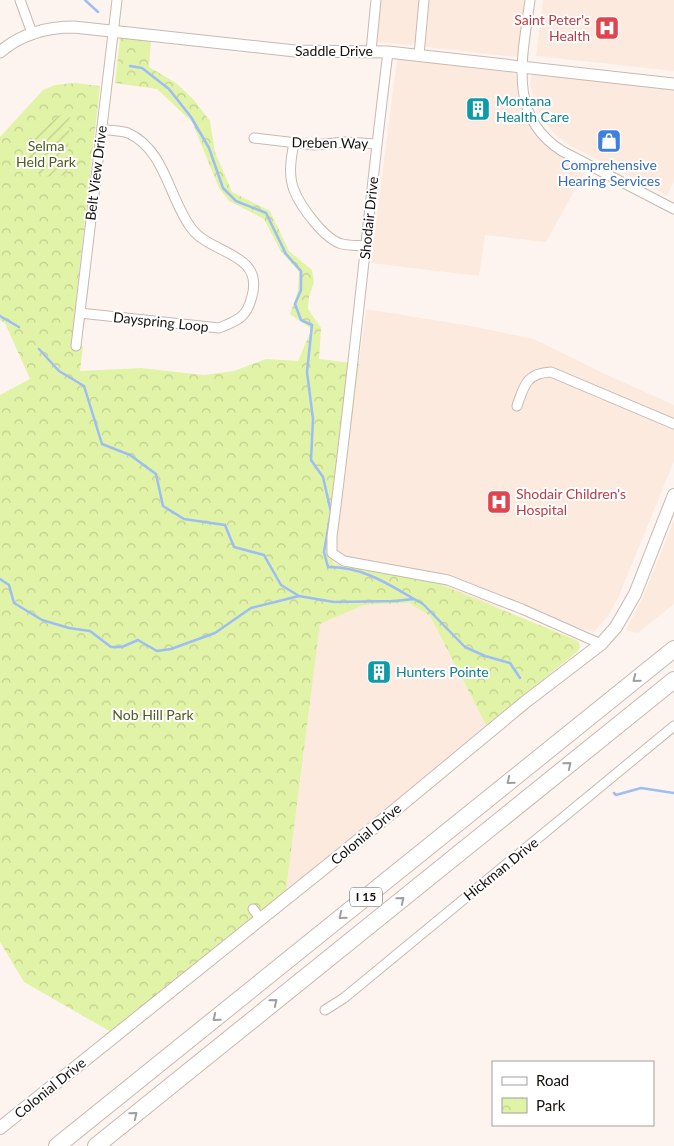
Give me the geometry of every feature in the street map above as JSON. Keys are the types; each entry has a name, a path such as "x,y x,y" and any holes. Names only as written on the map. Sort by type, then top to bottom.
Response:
{"highway":[{"name":"I 15","path":"57,1146 674,649"},
{"name":"I 15","path":"96,1146 674,680"}],"main road":[{"name":"Colonial Drive","path":"0,1128 257,914 366,834 524,702 601,644 616,627 635,594 674,495"}],"street":[{"path":"20,0 32,33"},
{"name":"Belt View Drive","path":"76,346 117,0"},
{"path":"371,50 374,0"},
{"path":"419,55 424,0"},
{"path":"530,0 522,66 522,90 527,108 538,132 562,151 674,209"},
{"name":"Saddle Drive","path":"0,52 11,42 32,33 59,27 295,51 371,50 674,84"},
{"name":"Shodair Drive","path":"388,52 352,384 332,537 332,554 344,561 448,580 522,609 601,644"},
{"name":"Dayspring Loop","path":"80,312 219,328 239,320 249,309 255,286 251,272 234,254 213,246 196,235 183,218 159,163 147,146 128,133 102,130"},
{"name":"Dreben Way","path":"254,138 314,146 345,142 377,144"},
{"path":"294,143 290,165 294,189 310,217 328,236 341,244 366,246"},
{"path":"517,406 524,386 531,377 542,372 551,372 674,424"},
{"name":"Hickman Drive","path":"325,1010 352,992 674,726"}],"shaded area":[{"path":"381,0 420,0 415,42 411,45 376,42"},
{"path":"429,0 524,0 519,55 515,57 426,47 424,40"},
{"name":"Saint Peter's Health","path":"543,0 674,0 674,71 536,56"},
{"path":"397,59 516,73 518,96 537,136 564,158 586,170 546,242 485,235 479,276 371,263"},
{"path":"533,73 674,90 674,181 667,195 567,144 553,132 540,114 534,99 530,85"},
{"name":"Shodair Children's Hospital","path":"366,309 471,326 534,339 674,405 674,461 619,596 608,616 594,632 333,564"},
{"path":"674,520 674,604 638,633 626,630 643,597"},
{"path":"409,603 430,616 486,725 286,891 320,624 364,605"}],"green space":[{"name":"Nob Hill Park","path":"120,38 151,41 149,67 176,83 194,100 210,121 215,152 232,192 270,211 289,251 312,270 314,282 309,297 308,309 321,328 319,359 359,364 333,564 430,580 576,640 579,642 580,648 486,725 430,616 409,603 364,605 320,624 286,891 111,1032 24,982 0,942 0,395 30,379 5,323 0,320 0,137 43,90 55,85 75,83 100,86 71,345 83,346 80,371 141,368 204,375 234,371 266,359 298,361 310,333 310,328 290,314 298,291 299,272 280,250 264,219 229,201 219,188 192,122 157,89 115,83"},
{"name":"Selma Held Park","path":"67,111 70,113 67,175 43,176 23,162 35,131"}],"waterway":[{"path":"85,0 98,12"},
{"path":"130,66 142,68 169,89 191,117 209,148 223,188 236,201 266,213 286,254 301,271 301,290 295,304 301,320 312,325 307,372 313,419 311,460 323,477 331,512 324,552 328,567 363,573 383,581 414,599"},
{"path":"0,316 19,327"},
{"path":"39,349 59,371 84,386 102,444 130,455 156,474 163,506 184,519 225,525 234,547 264,555 281,585 299,596"},
{"path":"0,579 9,585 14,603 42,620 69,628 90,631 111,647 122,647 138,640 157,651 171,649 215,633 251,608 299,596 334,602 414,599 423,604 465,647 485,656 510,663 520,678"},
{"path":"614,793 616,795 641,788 674,793"}],"place":[{"name":"Saint Peter's Health","path":"607,28"},
{"name":"Montana Health Care","path":"478,109"},
{"name":"Comprehensive Hearing Services","path":"609,141"},
{"name":"Shodair Children's Hospital","path":"499,502"},
{"name":"Hunters Pointe","path":"379,672"}]}
